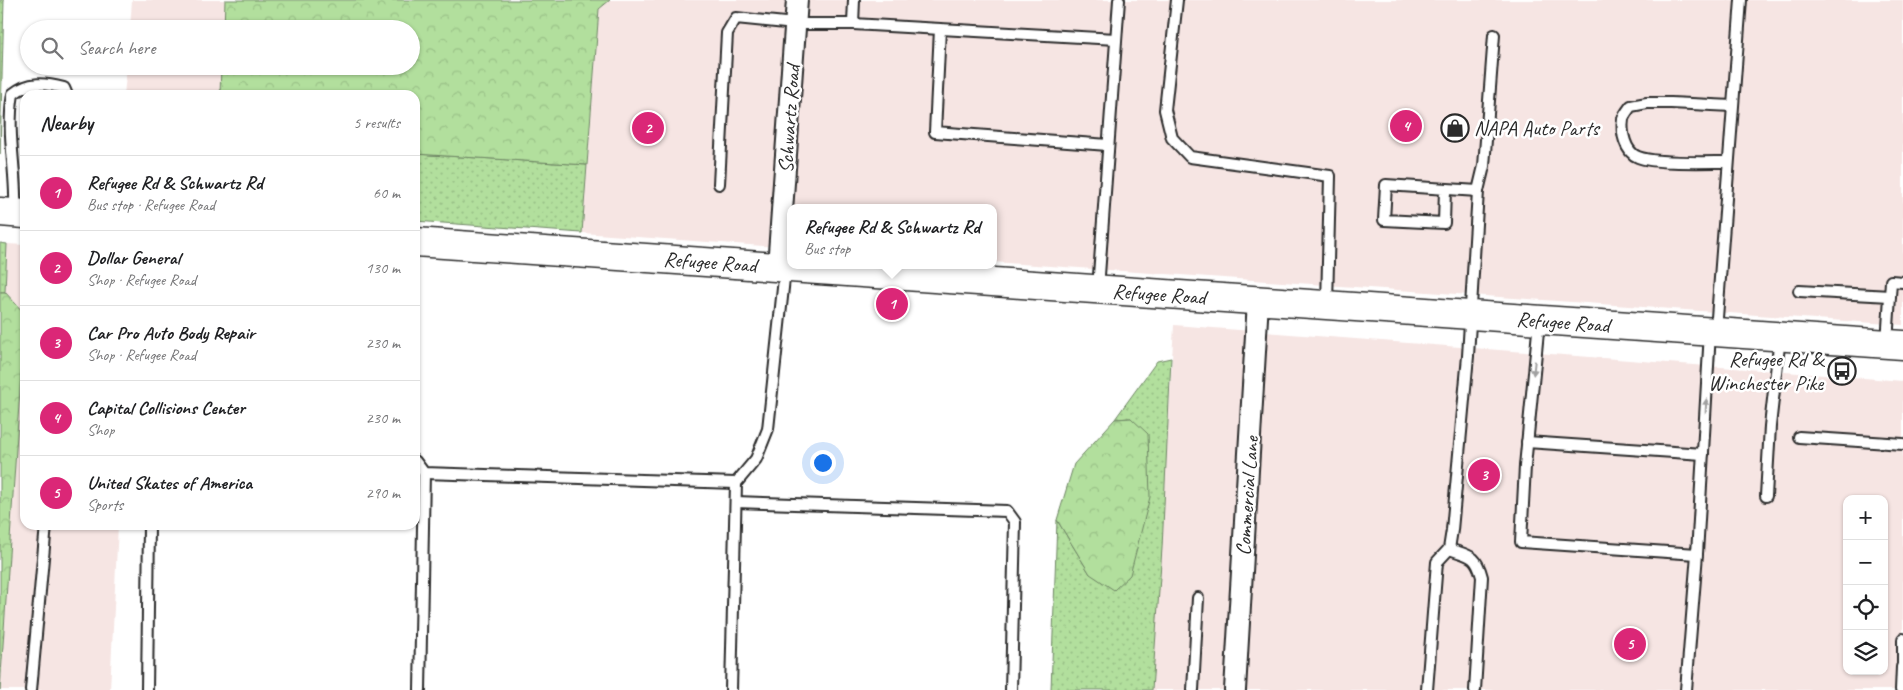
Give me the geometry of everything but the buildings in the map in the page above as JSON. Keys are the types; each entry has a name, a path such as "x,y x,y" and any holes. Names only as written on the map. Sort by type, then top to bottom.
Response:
{"main road":[{"name":"Refugee Road","path":"420,243 787,267"},
{"name":"Refugee Road","path":"809,269 1895,344"}],"street":[{"name":"Schwartz Road","path":"781,267 797,0"},
{"name":"Commercial Lane","path":"1234,690 1258,301"}],"lane":[{"path":"853,24 854,0"},
{"path":"1098,290 1119,0"},
{"path":"1176,0 1165,110 1172,138 1190,157 1330,176 1327,306"},
{"path":"1686,690 1703,454 1741,0"},
{"path":"719,184 726,33 736,18 795,24 853,24 1116,39"},
{"path":"940,29 935,132 1108,145"},
{"path":"1427,690 1437,562 1448,549 1462,414 1478,191 1484,166 1494,35"},
{"path":"13,213 16,188 10,113 13,94 22,86 47,84 64,88 65,90"},
{"path":"1728,162 1651,160 1636,157 1628,149 1625,142 1623,118 1631,106 1647,103 1732,106"},
{"path":"1445,189 1444,223 1384,220 1386,185 1478,191"},
{"path":"730,690 736,483 756,459 768,429 781,267"},
{"path":"1895,344 1890,296 1891,281 1903,282"},
{"path":"1799,291 1890,296"},
{"path":"1539,320 1527,442 1521,542 1697,554"},
{"path":"1766,496 1770,426 1780,336"},
{"path":"1799,437 1903,444"},
{"path":"1527,442 1703,454"},
{"path":"420,468 424,473"},
{"path":"424,473 736,483"},
{"path":"420,486 424,473"},
{"path":"736,502 1007,512 1015,522 1011,690"},
{"path":"31,690 46,530"},
{"path":"147,690 149,530"},
{"path":"419,530 420,690"},
{"path":"1448,549 1470,556 1478,564 1482,577 1475,690"},
{"path":"1193,690 1198,598"},
{"path":"1901,690 1903,640"}],"shaded area":[{"path":"132,0 225,0 224,20 131,20"},
{"path":"610,0 1903,0 1903,325 997,262 997,204 787,204 787,248 582,233 599,9"},
{"path":"126,75 221,75 220,90 125,90"},
{"path":"7,244 20,245 20,309 5,292"},
{"path":"1174,325 1903,381 1903,690 1152,690"},
{"path":"20,390 20,530 118,530 110,690 0,690"}],"green space":[{"path":"0,0 4,0 0,154"},
{"path":"225,0 610,0 599,9 587,165 420,154 420,90 220,90 221,75 420,75 420,20 224,20"},
{"path":"420,154 587,165 582,233 420,221"},
{"path":"0,243 7,244 5,292 0,292"},
{"path":"0,292 5,292 20,308 20,389 0,690"},
{"path":"1171,358 1162,548 1152,690 1051,690 1057,520 1090,574 1131,418 1115,419 1157,361"},
{"path":"1131,418 1148,434 1150,497 1130,575 1114,590 1090,574 1057,520 1074,464 1115,419"}],"place":[{"name":"Capital Collisions Center","path":"1406,126"},
{"name":"Dollar General","path":"648,128"},
{"name":"NAPA Auto Parts","path":"1455,128"},
{"name":"Refugee Rd & Schwartz Rd","path":"892,304"},
{"name":"Refugee Rd & Winchester Pike","path":"1842,371"},
{"name":"Car Pro Auto Body Repair","path":"1484,475"},
{"name":"United Skates of America","path":"1630,644"}]}
